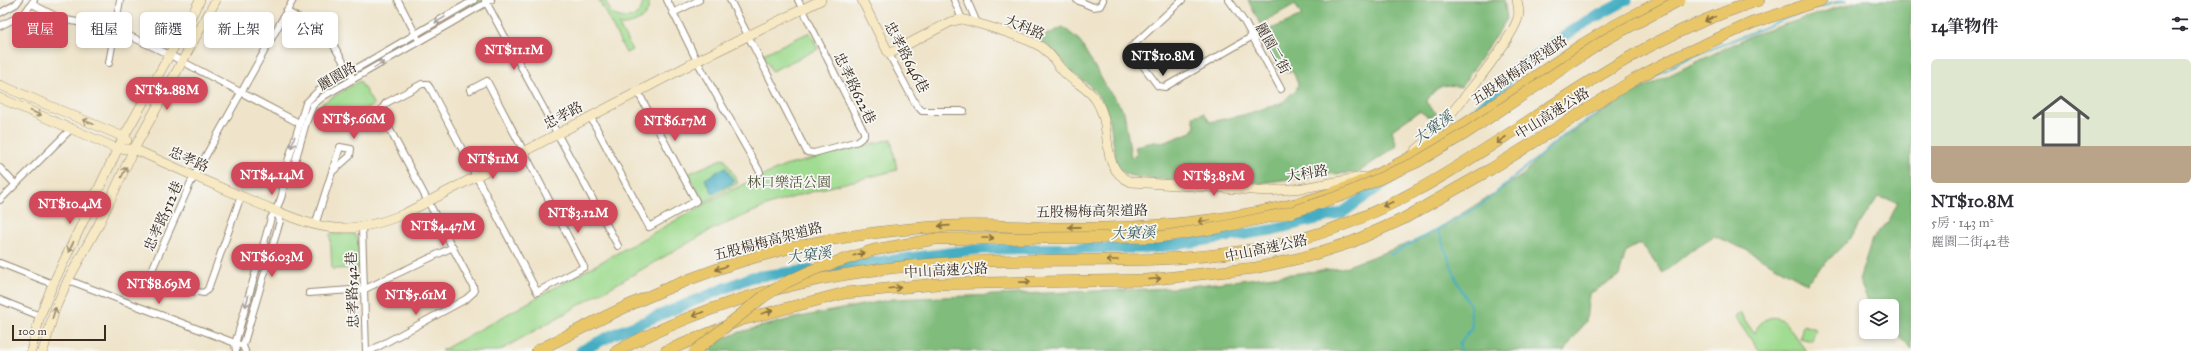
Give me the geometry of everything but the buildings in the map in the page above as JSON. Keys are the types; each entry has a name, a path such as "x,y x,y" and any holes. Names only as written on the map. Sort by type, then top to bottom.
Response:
{"highway":[{"name":"五股楊梅高架道路","path":"537,351 591,323 693,278 740,261 832,240 869,233 991,224 1054,228 1177,224 1219,219 1307,200 1374,176 1414,155 1468,123 1585,43 1663,0"},
{"name":"五股楊梅高架道路","path":"695,351 763,297 787,282 815,269 874,250 935,239 1158,237 1217,228 1292,212 1343,195 1417,162 1466,133 1608,38 1680,0"},
{"name":"中山高速公路","path":"617,351 674,324 740,298 811,279 865,271 966,262 1150,260 1187,257 1293,242 1342,225 1445,176 1621,62 1672,36 1736,8 1759,0"},
{"name":"中山高速公路","path":"666,351 741,320 845,293 937,284 1147,280 1255,268 1304,257 1352,242 1403,219 1491,169 1636,78 1677,57 1752,23 1821,0"}],"street":[{"path":"0,14 16,4 19,0"},
{"path":"118,12 120,0"},
{"path":"26,351 53,284 118,149 200,0"},
{"path":"44,351 55,309 68,280 99,224 134,149 216,0"},
{"path":"195,176 292,0"},
{"path":"398,0 419,42"},
{"name":"麗園路","path":"236,351 235,344 271,218 276,211 284,186 282,181 306,103 312,96 349,73 474,0"},
{"path":"666,0 697,61 760,172"},
{"path":"673,13 699,0"},
{"path":"730,0 749,36"},
{"name":"忠孝路","path":"0,98 118,149 134,149 276,211 315,225 335,228 362,227 389,220 429,201 590,116 749,36 800,4 821,0"},
{"name":"忠孝路646巷","path":"862,0 889,54 922,111 964,111"},
{"path":"889,54 950,22 962,18 954,0"},
{"path":"967,0 977,23"},
{"path":"1077,0 1093,8 1100,6 1103,0"},
{"path":"1182,0 1130,48 1158,86 1165,87 1253,36"},
{"name":"麗園二街","path":"1229,0 1253,36 1281,89"},
{"name":"大科路","path":"962,18 1038,45 1049,54 1067,75 1089,92 1105,120 1112,165 1122,178 1142,184 1284,191 1366,176 1401,159 1420,147 1469,91 1502,46 1518,17 1517,0"},
{"path":"488,1 618,246"},
{"name":"麗園路","path":"284,186 289,183 306,123 313,105 324,96 488,1"},
{"path":"0,26 24,14 33,2 61,19 76,22"},
{"name":"忠孝路622巷","path":"749,36 807,152 814,154 858,141 864,136 864,132 800,4"},
{"path":"286,11 327,34 353,80"},
{"path":"132,36 299,123"},
{"path":"109,63 112,48"},
{"path":"370,351 466,298 474,292 473,286 453,247 382,115 382,107 386,103 422,84 427,84 430,88 537,292 584,267 525,150 487,81 470,90"},
{"name":"忠孝路","path":"0,85 124,137 134,149"},
{"path":"590,116 649,227 696,202 638,92"},
{"path":"0,200 72,128"},
{"path":"0,168 16,184"},
{"path":"315,225 332,172"},
{"name":"忠孝路512巷","path":"195,176 152,270 157,277 199,293 204,293 208,289 241,196"},
{"name":"麗園路","path":"244,349 280,221 276,211"},
{"name":"忠孝路542巷","path":"362,227 366,351"},
{"path":"309,293 364,289 453,247"},
{"path":"0,263 53,284"},
{"path":"68,280 235,344 244,349"},
{"path":"0,300 38,320"},
{"path":"31,351 38,320"}],"green space":[{"path":"479,0 482,0 482,2 421,36"},
{"path":"599,0 605,0 612,14 628,18 636,15 640,11 643,0 649,0 647,12 640,20 630,24 619,25 632,50 626,53"},
{"path":"1248,0 1504,0 1507,19 1461,87 1449,85 1440,87 1433,92 1426,102 1437,114 1429,117 1419,111 1392,130 1397,146 1357,173 1326,174 1261,183 1150,179 1128,175 1120,170 1116,161 1110,121 1102,100 1088,84 1071,72 1054,51 1038,39 1063,27 1079,40 1107,88 1124,111 1131,157 1137,155 1135,146 1159,141 1162,143 1192,132 1195,126 1193,116 1204,113 1210,122 1243,115 1282,103 1297,88 1298,83 1293,72 1279,70 1267,45 1269,42 1266,31 1302,16 1295,4 1260,24"},
{"path":"1861,0 1911,0 1911,349 1899,336 1899,299 1867,299 1859,280 1872,239 1889,221 1898,202 1878,197 1851,237 1806,283 1744,249 1714,236 1693,249 1663,273 1641,243 1626,251 1619,276 1589,294 1586,321 1564,351 690,351 740,332 795,318 893,299 1173,288 1342,268 1423,238 1523,175 1549,146 1637,91 1752,35"},
{"path":"810,32 818,49 772,71 763,54"},
{"path":"360,81 374,105 327,129 314,115 316,107"},
{"name":"林口樂活公園","path":"891,139 897,170 821,189 771,204 711,230 499,351 441,351 727,192 785,166"},
{"path":"724,158 738,183 704,203 688,174"},
{"path":"330,234 354,234 358,239 360,268 332,269"},
{"path":"269,241 270,243 240,339 267,242"},
{"path":"1740,313 1754,333 1759,325 1766,319 1775,317 1779,318 1784,321 1806,351 1759,351 1735,317"},
{"path":"1803,325 1816,329 1812,341 1800,338"}],"water":[{"path":"725,167 734,182 713,194 705,179"}],"waterway":[{"name":"大窠溪","path":"1473,116 1522,65 1584,23 1627,0"},
{"path":"1390,255 1480,206 1567,133 1679,62 1807,10 1846,0"},
{"name":"大窠溪","path":"828,268 981,249 1153,248 1272,230 1342,213 1395,175"},
{"path":"1438,230 1459,286 1470,305 1472,328 1459,344 1462,351"},
{"name":"大窠溪","path":"581,351 612,335 752,277 811,270"}]}
